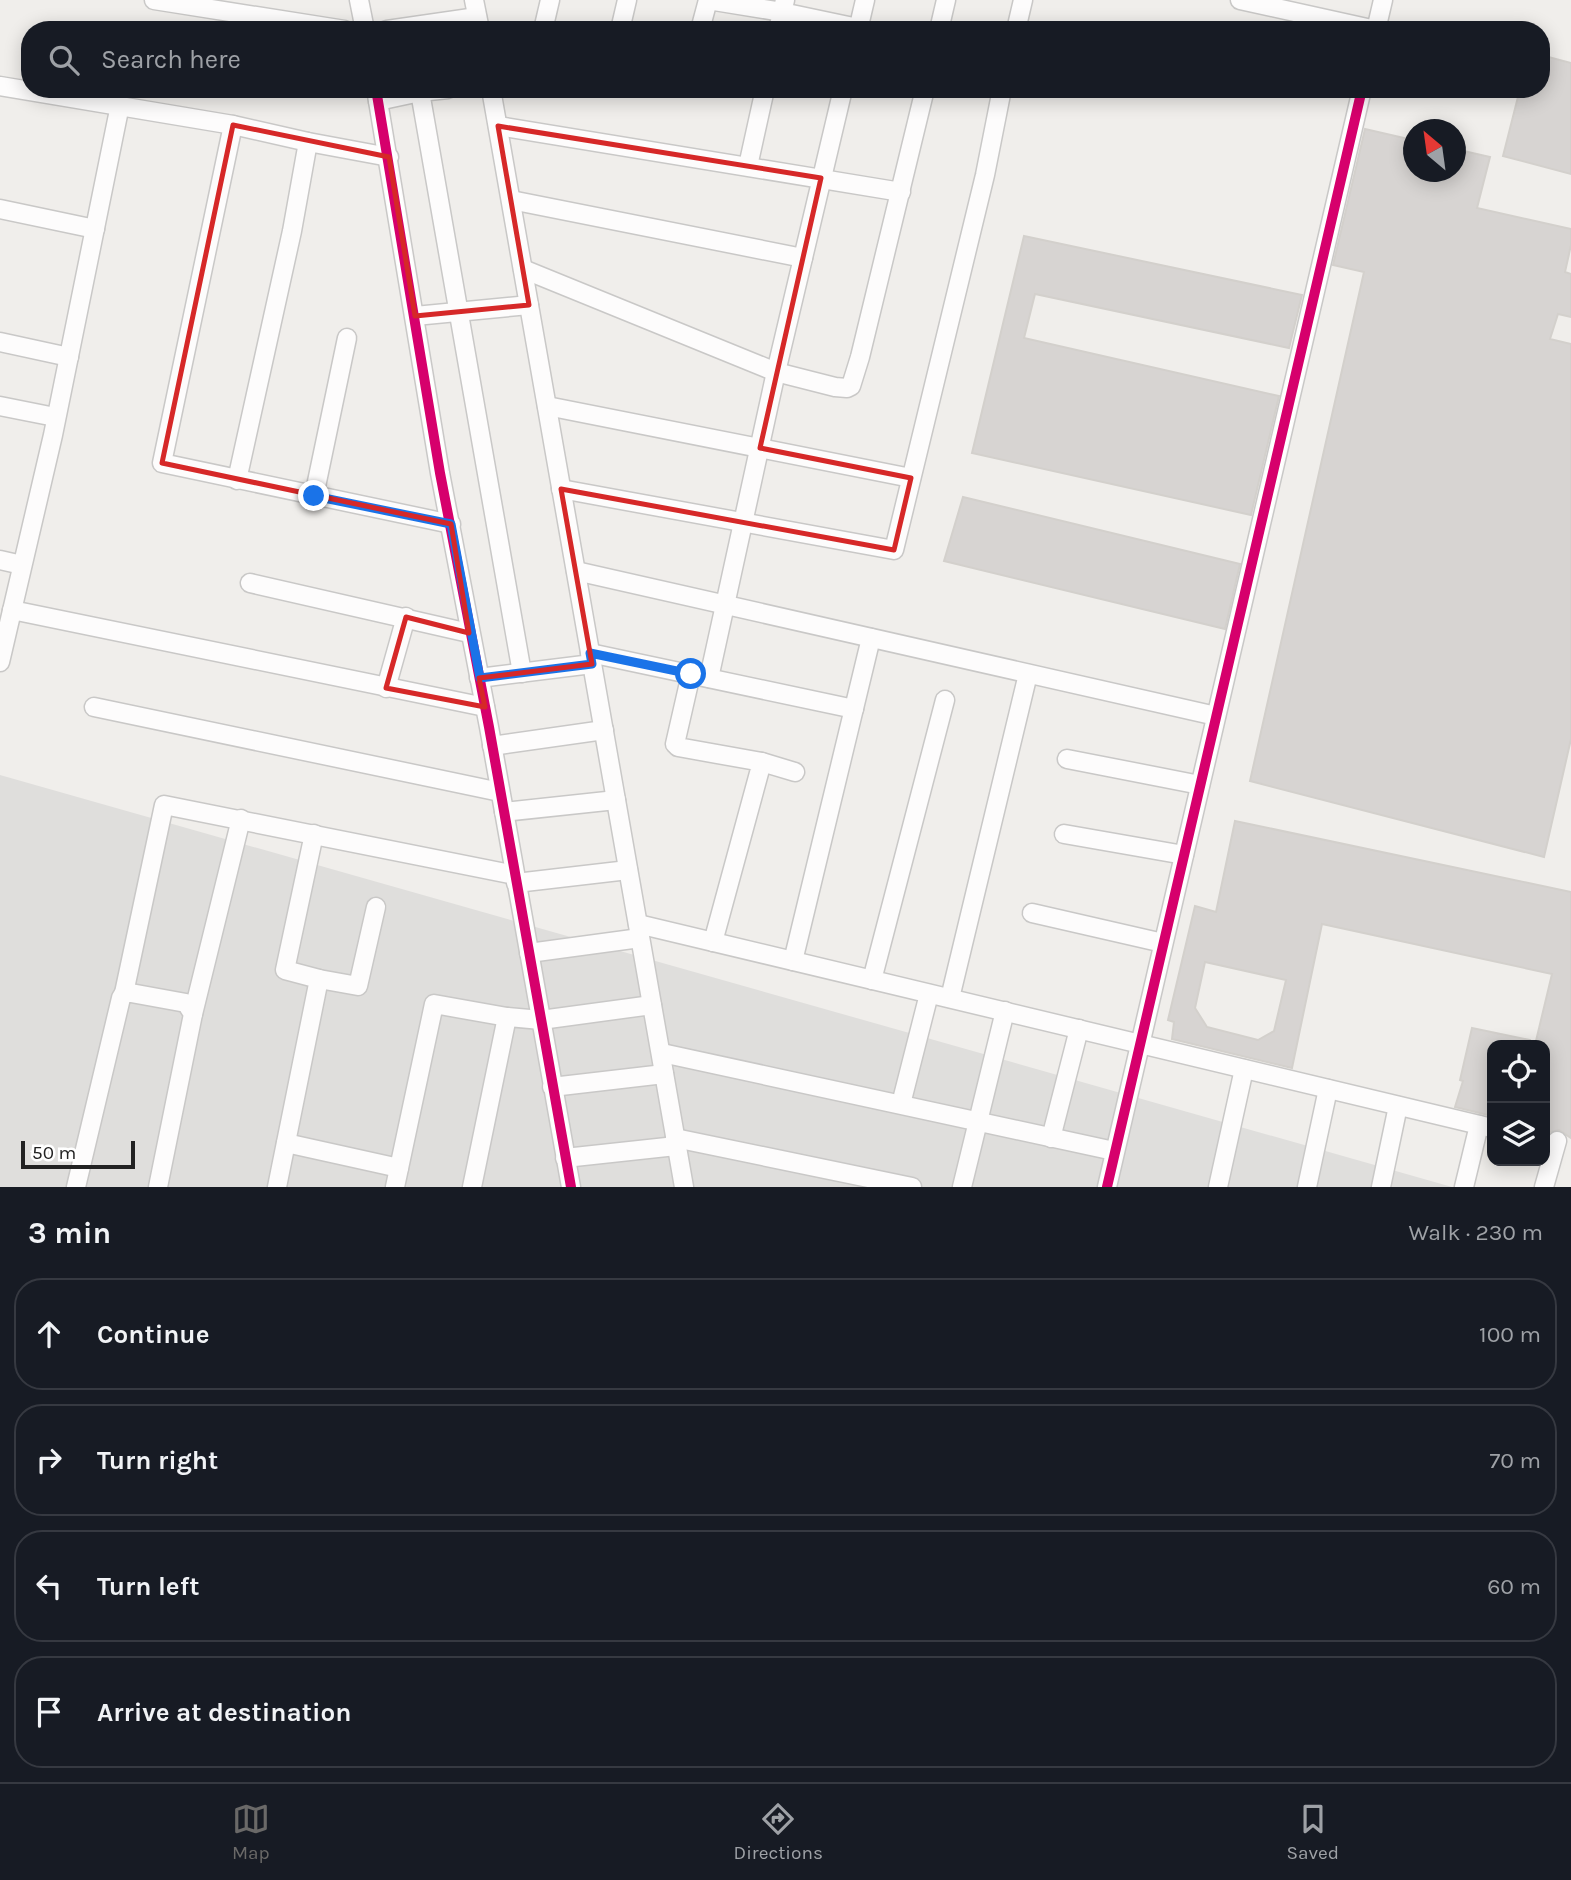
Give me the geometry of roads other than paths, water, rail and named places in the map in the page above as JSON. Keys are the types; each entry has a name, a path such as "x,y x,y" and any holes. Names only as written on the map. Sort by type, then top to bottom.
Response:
{"street":[{"path":"154,0 292,21"},
{"path":"359,0 363,21"},
{"path":"545,21 550,0"},
{"path":"622,21 627,0"},
{"path":"702,21 708,0 817,21"},
{"path":"860,21 865,0"},
{"path":"941,21 946,0"},
{"path":"1018,21 1023,0"},
{"path":"1240,0 1335,21"},
{"path":"1378,21 1383,0"},
{"path":"445,21 477,16"},
{"path":"0,86 21,89"},
{"path":"76,98 233,125 389,157"},
{"path":"378,98 470,634 571,1187"},
{"path":"421,98 522,673"},
{"path":"493,98 684,1187"},
{"path":"748,166 763,98"},
{"path":"709,678 776,372 841,98"},
{"path":"523,269 776,372 847,388 851,386 923,98"},
{"path":"561,489 894,551 985,175 1000,98"},
{"path":"1107,1187 1360,98"},
{"path":"0,662 69,357 120,105"},
{"path":"233,125 162,463 451,524"},
{"path":"498,126 901,192"},
{"path":"237,480 292,231 308,142"},
{"path":"511,200 803,258"},
{"path":"0,209 94,229"},
{"path":"415,316 529,305"},
{"path":"314,496 347,338"},
{"path":"0,342 69,357"},
{"path":"0,406 55,416"},
{"path":"547,406 911,478"},
{"path":"0,560 22,565"},
{"path":"576,571 1216,716"},
{"path":"250,583 406,617 470,634"},
{"path":"12,610 485,707"},
{"path":"386,688 406,617"},
{"path":"793,961 871,638"},
{"path":"480,678 522,673 591,658 691,674 854,709"},
{"path":"691,674 675,744 678,747 762,762 795,772"},
{"path":"950,998 1028,674"},
{"path":"872,980 945,700"},
{"path":"94,707 500,792"},
{"path":"492,746 604,730"},
{"path":"1068,760 1200,785"},
{"path":"713,942 762,762"},
{"path":"504,812 616,800"},
{"path":"76,1187 124,993 164,804 515,879 628,870"},
{"path":"158,1187 193,1014 241,820"},
{"path":"314,834 285,970 358,986 376,906"},
{"path":"1064,834 1184,855"},
{"path":"1032,913 1163,943"},
{"path":"529,953 639,931 713,942 1485,1127 1464,1187"},
{"path":"277,1187 319,979"},
{"path":"124,993 186,1003 193,1014"},
{"path":"901,1104 929,994"},
{"path":"396,1187 434,1004 541,1020 652,1005"},
{"path":"962,1187 1005,1011"},
{"path":"472,1187 507,1017"},
{"path":"1051,1138 1079,1029"},
{"path":"662,1053 1115,1152"},
{"path":"1218,1187 1244,1069"},
{"path":"552,1087 664,1074"},
{"path":"1307,1187 1328,1089"},
{"path":"1381,1187 1398,1106"},
{"path":"1544,1187 1558,1141"},
{"path":"565,1158 676,1142 912,1187"},
{"path":"286,1143 399,1168"}]}
